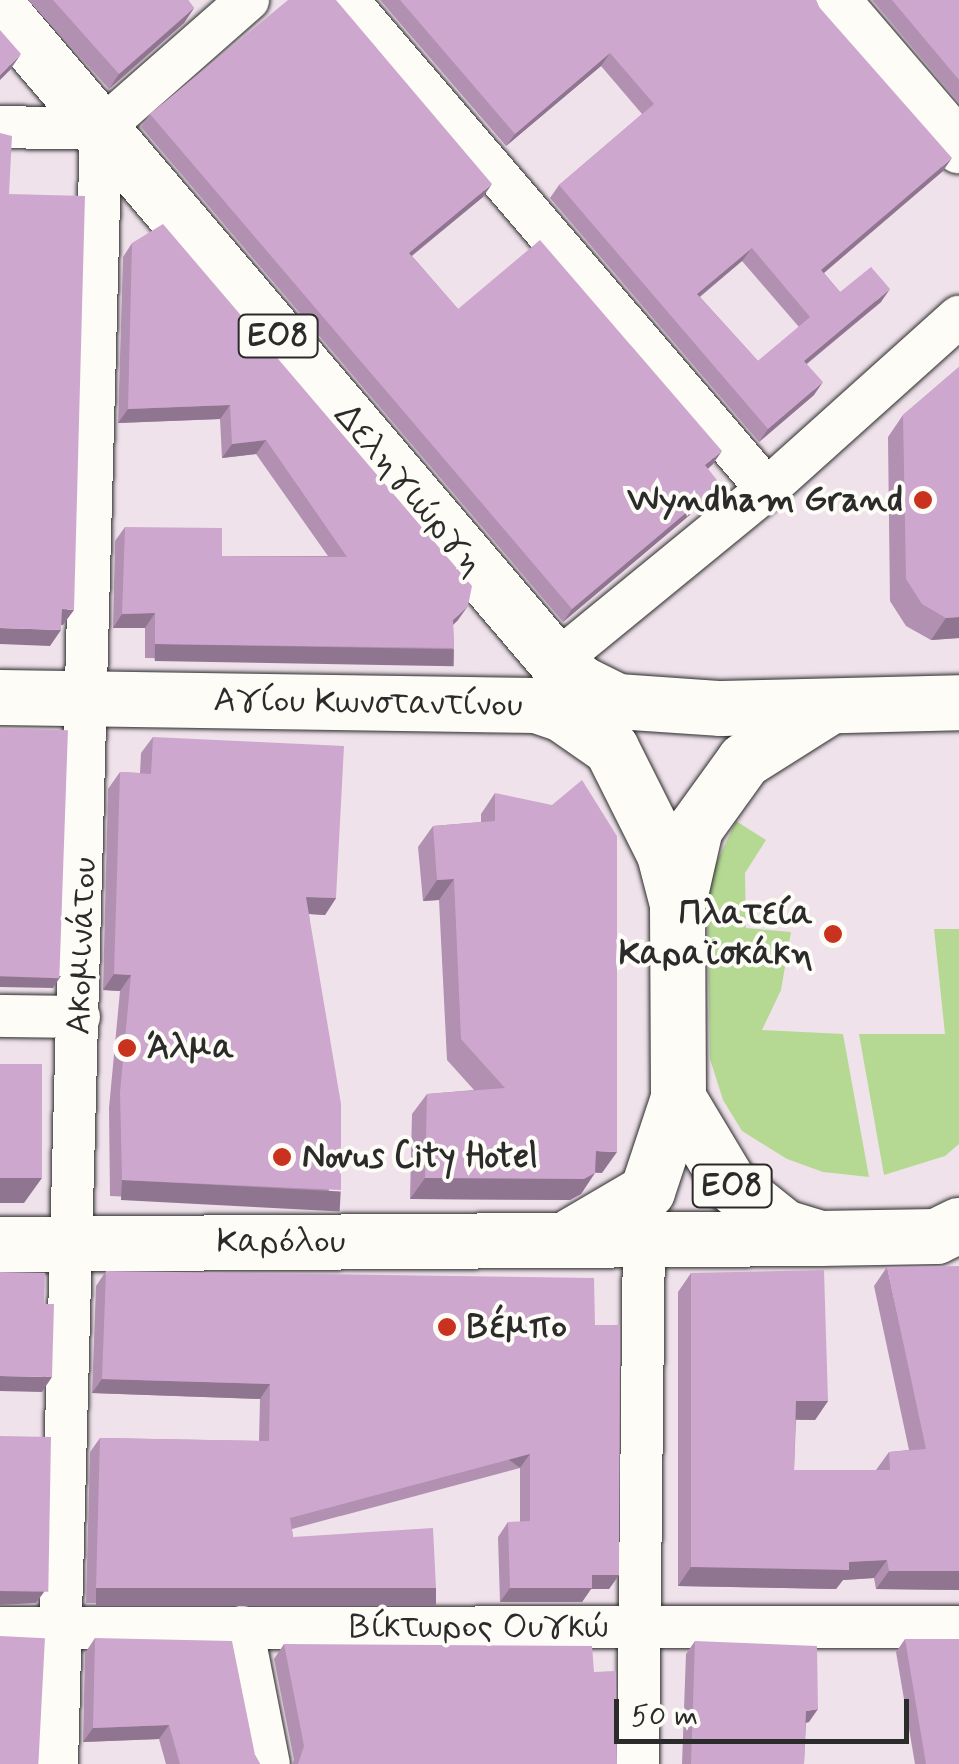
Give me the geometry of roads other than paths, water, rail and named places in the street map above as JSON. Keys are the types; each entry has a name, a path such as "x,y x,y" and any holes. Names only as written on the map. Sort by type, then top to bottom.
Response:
{"main road":[{"name":"Δεληγιώργη","path":"0,10 556,662 617,701 828,708"},
{"name":"Αγίου Κωνσταντίνου","path":"0,697 536,705 562,714 611,748 630,776 664,854 677,907"},
{"name":"ΕΟ8","path":"945,712 828,708 764,744 724,780 695,828 677,907 678,1098 713,1162 745,1201 784,1227 818,1238 951,1234"},
{"name":"Καρόλου","path":"562,1240 647,1190 678,1098"},
{"name":"Καρόλου","path":"0,1244 818,1238"}],"street":[{"path":"0,127 101,129 248,0"},
{"path":"347,0 767,489"},
{"path":"833,0 959,147"},
{"name":"Ακομινάτου","path":"57,1764 89,698 101,129"},
{"path":"556,662 767,489 959,317"},
{"path":"0,1016 80,1017"},
{"path":"638,1764 644,1239"},
{"name":"Βίκτωρος Ουγκώ","path":"0,1628 959,1627"},
{"path":"242,1628 269,1764"}],"place":[{"name":"Wyndham Grand","path":"923,500"},
{"name":"Πλατεία Καραϊσκάκη","path":"833,934"},
{"name":"Άλμα","path":"127,1048"},
{"name":"Novus City Hotel","path":"282,1157"},
{"name":"Βέμπο","path":"447,1327"}]}
